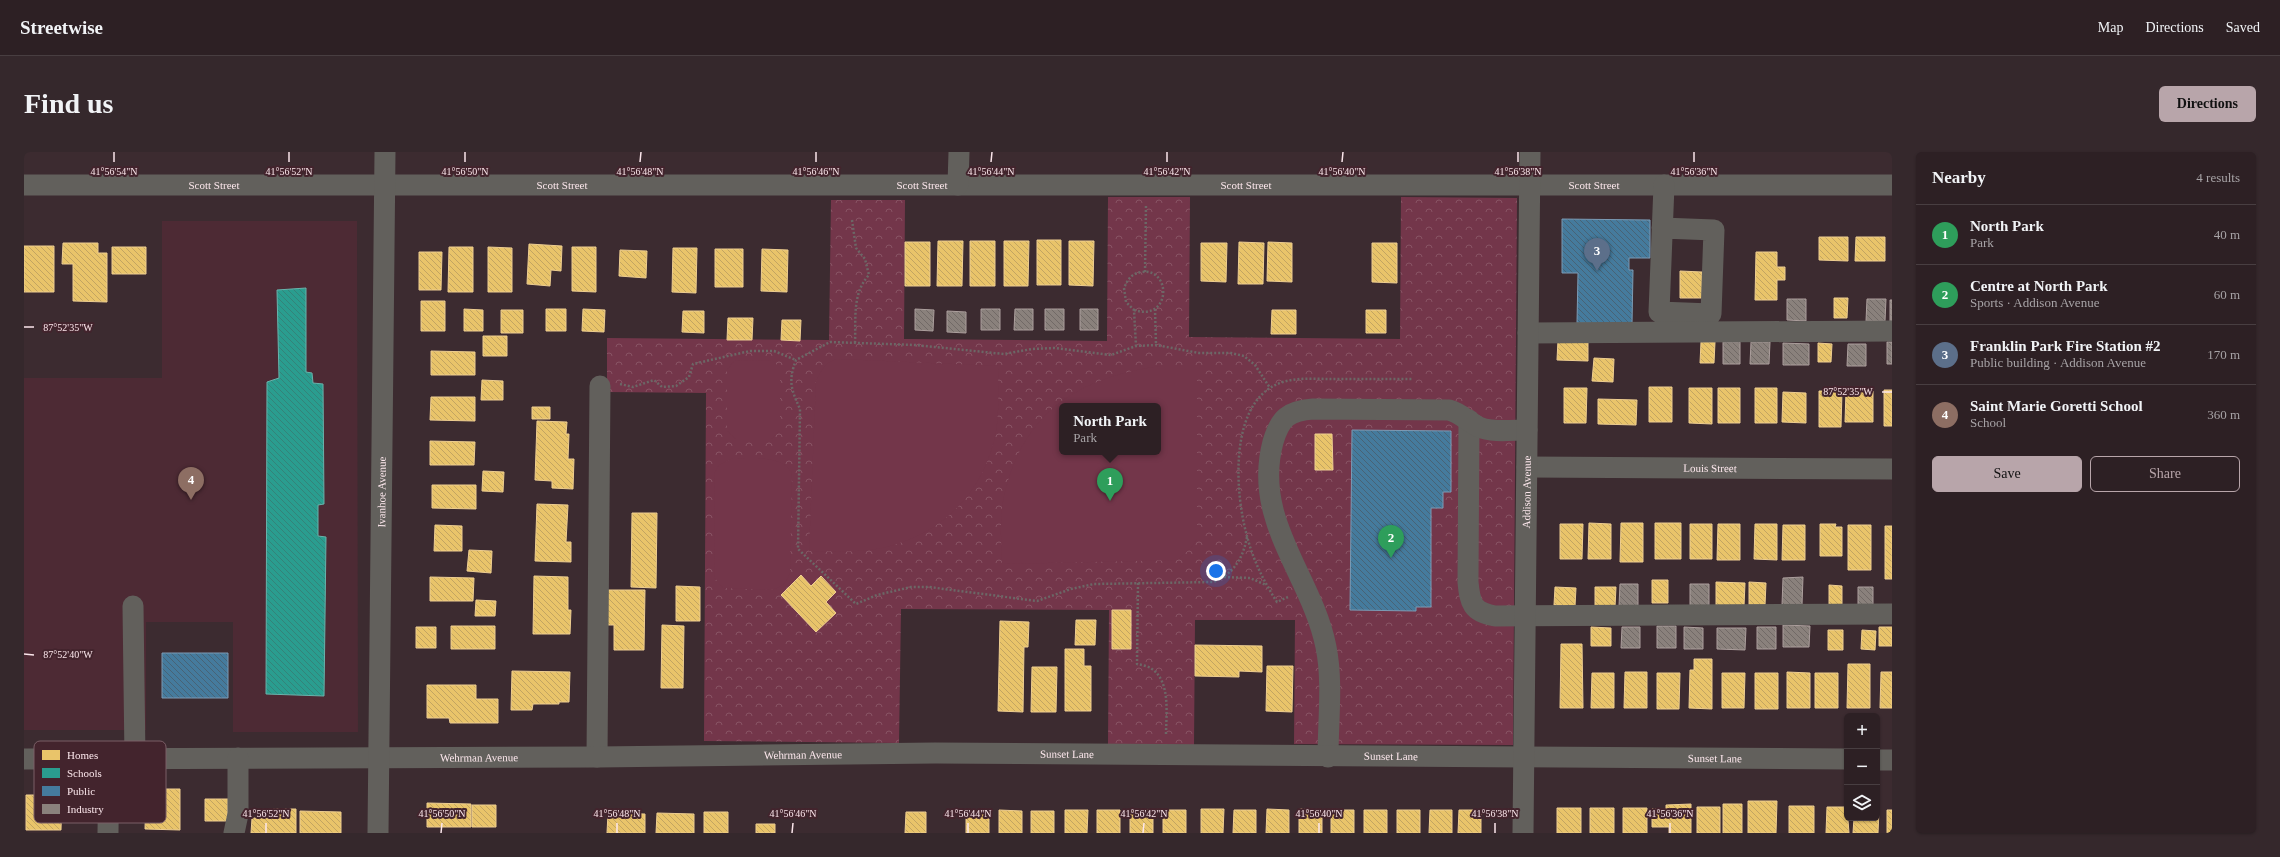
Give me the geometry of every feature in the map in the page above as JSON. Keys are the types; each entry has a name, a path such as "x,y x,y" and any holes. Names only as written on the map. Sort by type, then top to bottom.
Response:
{"street":[{"name":"Ivanhoe Avenue","path":"378,833 385,152"},
{"path":"958,152 958,185"},
{"name":"Addison Avenue","path":"1523,833 1530,152"},
{"name":"Scott Street","path":"24,184 1892,185"},
{"path":"1662,228 1714,230 1711,314 1659,312 1662,228 1664,185"},
{"path":"1528,333 1892,331"},
{"path":"597,757 600,386"},
{"path":"1328,757 1326,648 1321,626 1275,521 1270,496 1269,472 1271,450 1275,434 1281,422 1289,414 1300,410 1449,410 1460,413 1469,420 1490,430 1527,430"},
{"path":"1469,420 1469,597 1472,604 1484,614 1495,616 1892,614"},
{"name":"Louis Street","path":"1527,467 1892,469"},
{"path":"133,606 134,741"},
{"name":"Wehrman Avenue","path":"166,759 597,757 934,753"},
{"name":"Sunset Lane","path":"934,753 1844,760"},
{"path":"234,833 238,814 238,758"},
{"path":"1880,760 1892,760"},
{"path":"108,823 108,833"}],"path":[{"path":"1145,272 1146,185"},
{"path":"852,220 856,248 864,260 869,275 862,282 857,296 855,343"},
{"path":"1145,272 1157,276 1163,285 1162,300 1155,309 1148,312 1134,310 1126,302 1124,288 1132,275 1145,272"},
{"path":"1155,309 1156,345"},
{"path":"1134,310 1136,346"},
{"path":"1267,586 1250,578 1224,578 1213,582 1200,583 1138,582 1083,586 1037,601 929,587 911,587 877,595 856,604 798,549 800,409 792,391 790,375 796,360 830,342 915,345 1004,354 1032,349 1054,348 1110,355 1136,346 1156,345 1199,353 1231,353 1244,356 1255,365 1270,388"},
{"path":"600,386 613,382 633,387 654,380 662,387 676,386 689,377 693,364 750,350 774,351 796,360"},
{"path":"1224,578 1241,559 1247,537"},
{"path":"1138,582 1137,664 1151,668 1155,671 1159,675 1163,686 1167,705 1166,755"}],"shaded area":[{"path":"162,221 357,221 358,732 233,732 233,622 146,622 146,730 24,730 24,378 162,378"}],"green space":[{"path":"1108,197 1190,197 1189,337 1400,339 1401,197 1517,198 1513,745 1294,744 1295,620 1195,620 1194,745 1108,744 1109,610 901,609 899,743 704,741 706,393 607,392 607,338 829,340 831,200 905,200 904,339 1107,341"},
{"path":"840,359 998,366 996,432 987,461 978,480 954,511 938,524 921,534 902,542 873,550 809,551 816,381 828,363"},
{"path":"772,360 780,368 780,431 771,439 736,439 727,431 727,370 734,361"},
{"path":"1160,366 1197,366 1197,539 1190,549 1177,560 1002,564 1002,506 1015,460 1028,437 1044,417 1059,404 1059,455 1161,455 1161,403 1060,403 1083,388 1106,378"},
{"path":"733,458 758,458 774,460 787,467 792,473 790,572 784,584 771,590 723,588 714,577 715,472 719,465"}],"building: Homes":[{"path":"1819,237 1848,237 1848,261 1819,260"},
{"path":"1856,237 1885,237 1885,261 1855,261"},
{"path":"1037,240 1061,240 1061,285 1037,285"},
{"path":"938,241 963,241 962,286 937,286"},
{"path":"970,241 995,241 995,286 970,286"},
{"path":"1004,241 1029,241 1028,286 1004,286"},
{"path":"1069,241 1094,241 1093,286 1069,285"},
{"path":"905,242 930,242 930,286 905,286"},
{"path":"1239,242 1264,243 1263,284 1238,284"},
{"path":"1268,242 1292,243 1292,282 1267,281"},
{"path":"63,243 98,243 98,253 107,253 107,302 73,301 73,264 62,264"},
{"path":"1201,243 1227,243 1226,282 1201,281"},
{"path":"1372,243 1397,243 1397,283 1372,282"},
{"path":"529,244 562,246 561,271 551,270 550,286 527,284"},
{"path":"24,246 54,246 54,292 24,292"},
{"path":"112,247 146,247 146,274 112,274"},
{"path":"449,247 473,247 473,292 448,292"},
{"path":"488,247 512,248 512,292 488,292"},
{"path":"572,247 596,247 596,292 572,291"},
{"path":"673,248 697,248 696,293 672,292"},
{"path":"715,249 743,249 743,287 715,287"},
{"path":"762,249 788,250 787,292 761,291"},
{"path":"620,250 647,251 646,278 619,276"},
{"path":"419,252 442,252 441,290 419,290"},
{"path":"1756,252 1777,252 1777,267 1785,267 1785,280 1777,280 1777,300 1755,300"},
{"path":"1680,271 1702,272 1702,298 1680,298"},
{"path":"1834,298 1848,298 1847,318 1834,318"},
{"path":"421,301 445,301 445,331 421,331"},
{"path":"464,309 483,310 483,331 464,331"},
{"path":"546,309 566,309 566,331 546,331"},
{"path":"583,309 605,310 604,332 582,331"},
{"path":"501,310 523,310 523,333 501,333"},
{"path":"1272,310 1296,310 1296,334 1271,334"},
{"path":"1366,310 1386,310 1386,333 1366,333"},
{"path":"683,311 704,311 704,333 682,332"},
{"path":"728,318 753,318 752,340 727,340"},
{"path":"782,320 801,320 800,341 781,340"},
{"path":"483,336 507,336 507,356 483,356"},
{"path":"1558,340 1588,340 1588,361 1557,360"},
{"path":"1701,342 1715,342 1714,363 1700,363"},
{"path":"1818,343 1832,344 1831,362 1818,362"},
{"path":"431,351 475,352 475,375 431,375"},
{"path":"1594,358 1614,359 1613,382 1592,381"},
{"path":"482,380 503,381 503,400 481,400"},
{"path":"1649,387 1672,387 1672,422 1649,422"},
{"path":"1564,388 1587,388 1586,423 1564,423"},
{"path":"1689,388 1712,388 1712,424 1689,423"},
{"path":"1718,388 1740,388 1740,423 1718,423"},
{"path":"1755,388 1777,388 1777,423 1755,423"},
{"path":"1884,390 1892,390 1892,426 1884,426"},
{"path":"1819,391 1842,391 1841,427 1819,427"},
{"path":"1846,391 1873,391 1873,422 1845,422"},
{"path":"1783,392 1806,393 1806,423 1782,422"},
{"path":"431,397 475,397 475,421 430,420"},
{"path":"1598,399 1637,400 1636,425 1598,424"},
{"path":"532,407 550,407 550,419 532,419"},
{"path":"537,421 567,422 566,434 569,434 568,459 574,459 573,489 552,488 552,481 535,480"},
{"path":"1315,434 1332,434 1333,470 1315,470"},
{"path":"430,441 475,442 474,465 430,465"},
{"path":"483,471 504,472 503,492 482,491"},
{"path":"432,485 476,485 476,509 432,508"},
{"path":"537,504 568,505 566,542 571,542 571,562 535,561"},
{"path":"632,513 657,513 656,588 631,587"},
{"path":"1589,523 1611,524 1611,559 1588,559"},
{"path":"1621,523 1643,523 1643,562 1620,562"},
{"path":"1655,523 1681,523 1681,559 1655,559"},
{"path":"1560,524 1583,524 1582,559 1560,559"},
{"path":"1690,524 1712,524 1712,559 1690,559"},
{"path":"1718,524 1740,524 1740,560 1717,560"},
{"path":"1755,524 1777,524 1777,560 1754,559"},
{"path":"1820,524 1836,524 1835,527 1842,527 1842,556 1820,556"},
{"path":"435,525 462,526 462,551 434,551"},
{"path":"1783,525 1805,525 1805,560 1782,560"},
{"path":"1848,525 1871,525 1871,570 1848,570"},
{"path":"1885,526 1892,526 1892,579 1885,579"},
{"path":"469,550 492,551 491,573 467,571"},
{"path":"801,575 811,586 821,576 836,592 826,602 836,613 816,632 781,595"},
{"path":"534,576 568,577 568,610 571,610 570,634 533,634"},
{"path":"430,577 474,578 473,601 430,601"},
{"path":"1652,580 1668,580 1668,603 1652,603"},
{"path":"1716,582 1745,583 1744,606 1716,606"},
{"path":"1749,582 1766,583 1765,605 1749,605"},
{"path":"1829,585 1842,586 1842,607 1829,606"},
{"path":"676,586 700,587 700,621 676,621"},
{"path":"1555,587 1576,588 1575,606 1554,605"},
{"path":"1595,587 1616,587 1615,607 1595,606"},
{"path":"603,590 645,590 644,650 614,650 614,625 603,625"},
{"path":"476,600 496,601 495,616 475,616"},
{"path":"1112,610 1131,610 1131,649 1112,649"},
{"path":"1076,620 1096,620 1095,645 1075,645"},
{"path":"1000,621 1029,622 1028,647 1024,647 1023,712 998,711"},
{"path":"662,625 684,626 683,688 661,688"},
{"path":"451,626 495,626 495,649 451,649"},
{"path":"416,627 436,627 436,648 416,648"},
{"path":"1591,627 1611,628 1611,646 1591,646"},
{"path":"1879,627 1892,627 1892,646 1879,646"},
{"path":"1828,630 1843,630 1843,650 1828,650"},
{"path":"1862,630 1876,631 1875,650 1861,649"},
{"path":"1561,644 1582,644 1583,708 1560,708"},
{"path":"1195,645 1262,646 1262,672 1239,671 1239,677 1195,676"},
{"path":"1065,649 1084,649 1084,666 1091,666 1091,711 1065,711"},
{"path":"1694,659 1712,659 1712,709 1689,708 1690,670 1694,670"},
{"path":"1848,664 1870,664 1870,708 1847,708"},
{"path":"1267,666 1293,666 1292,712 1266,711"},
{"path":"1032,667 1057,667 1056,712 1031,712"},
{"path":"512,671 570,672 569,702 559,702 559,704 533,704 532,710 511,710"},
{"path":"1625,672 1647,672 1647,708 1624,708"},
{"path":"1787,672 1810,673 1810,708 1787,708"},
{"path":"1881,672 1892,672 1892,708 1880,708"},
{"path":"1592,673 1614,673 1614,708 1591,708"},
{"path":"1657,673 1680,673 1679,709 1657,709"},
{"path":"1722,673 1745,673 1744,708 1722,708"},
{"path":"1755,673 1778,673 1778,709 1755,709"},
{"path":"1815,673 1838,673 1838,708 1815,708"},
{"path":"427,685 476,685 476,699 498,699 498,723 450,723 449,718 427,718"},
{"path":"166,789 180,789 180,830 145,829 145,823 166,823"},
{"path":"26,795 34,795 34,823 61,823 61,830 26,830"},
{"path":"205,799 228,799 227,821 205,821"},
{"path":"1748,801 1777,801 1776,833 1748,833"},
{"path":"427,803 471,804 471,827 427,827"},
{"path":"1691,804 1691,833 1669,833 1669,827 1652,827 1652,809 1666,809 1666,805"},
{"path":"1723,804 1742,804 1742,833 1723,833"},
{"path":"472,805 496,805 496,827 472,827"},
{"path":"1789,806 1814,806 1814,833 1789,833"},
{"path":"1697,807 1720,807 1720,833 1697,833"},
{"path":"1827,807 1844,807 1844,821 1848,821 1849,833 1826,833"},
{"path":"1557,808 1581,808 1581,833 1557,833"},
{"path":"1590,808 1614,808 1614,833 1590,833"},
{"path":"1623,808 1647,808 1647,833 1623,833"},
{"path":"273,809 296,809 296,833 251,833 252,818 272,818"},
{"path":"1201,809 1224,809 1223,833 1201,833"},
{"path":"1267,809 1289,810 1289,833 1266,833"},
{"path":"1299,809 1322,810 1322,833 1299,833"},
{"path":"999,810 1022,811 1022,833 999,833"},
{"path":"1065,810 1088,810 1087,833 1065,833"},
{"path":"1097,810 1120,810 1120,833 1097,833"},
{"path":"1130,810 1153,810 1153,833 1130,833"},
{"path":"1163,810 1186,810 1186,833 1163,833"},
{"path":"1234,810 1256,810 1256,833 1233,833"},
{"path":"1331,810 1354,810 1354,833 1331,833"},
{"path":"1364,810 1387,810 1387,833 1364,833"},
{"path":"1397,810 1420,810 1420,833 1397,833"},
{"path":"1430,810 1452,810 1452,833 1429,833"},
{"path":"1459,810 1481,810 1481,833 1458,833"},
{"path":"1887,810 1892,810 1892,833 1887,833"},
{"path":"300,811 341,812 341,833 300,833"},
{"path":"966,811 989,811 989,833 966,833"},
{"path":"1031,811 1054,811 1054,833 1031,833"},
{"path":"704,812 728,812 728,833 704,833"},
{"path":"906,812 926,812 926,833 905,833"},
{"path":"608,813 645,814 645,833 607,833"},
{"path":"657,813 694,814 694,833 656,833"},
{"path":"1854,821 1879,821 1878,833 1853,833"},
{"path":"756,824 775,824 775,833 756,833"}],"building: Schools":[{"path":"306,288 306,372 312,373 313,383 323,384 324,504 318,505 318,536 326,537 324,696 266,694 267,382 279,378 277,290"}],"building: Public":[{"path":"1562,219 1650,220 1650,258 1629,258 1629,270 1633,270 1632,324 1577,323 1578,273 1562,273"},
{"path":"1352,430 1451,431 1451,492 1443,492 1443,508 1431,508 1431,607 1416,607 1416,611 1350,610"},
{"path":"162,653 228,653 228,698 162,698"}],"building: Industry":[{"path":"1787,299 1806,299 1806,321 1787,320"},
{"path":"1867,299 1886,299 1885,321 1866,321"},
{"path":"1890,300 1892,300 1892,322 1890,322"},
{"path":"915,309 934,310 933,331 915,330"},
{"path":"981,309 1000,309 1000,330 981,330"},
{"path":"1015,309 1033,309 1033,330 1014,330"},
{"path":"1045,309 1064,309 1064,330 1045,330"},
{"path":"1080,309 1098,309 1098,330 1080,330"},
{"path":"947,311 966,312 966,333 947,332"},
{"path":"1723,342 1740,342 1740,364 1723,364"},
{"path":"1751,342 1770,342 1769,364 1750,364"},
{"path":"1887,342 1892,342 1892,364 1887,364"},
{"path":"1783,343 1809,344 1809,365 1783,365"},
{"path":"1848,344 1866,344 1866,366 1847,366"},
{"path":"1803,577 1802,605 1782,605 1783,578"},
{"path":"1620,584 1638,584 1638,606 1619,606"},
{"path":"1690,584 1709,584 1709,606 1690,606"},
{"path":"1858,587 1873,587 1873,606 1858,606"},
{"path":"1783,625 1810,626 1809,647 1783,647"},
{"path":"1657,626 1676,626 1676,648 1657,648"},
{"path":"1622,627 1640,627 1640,648 1621,648"},
{"path":"1684,627 1703,628 1703,649 1684,649"},
{"path":"1757,627 1776,627 1776,649 1757,649"},
{"path":"1717,628 1746,628 1745,650 1717,649"}],"place":[{"name":"Franklin Park Fire Station #2","path":"1597,271"},
{"name":"Saint Marie Goretti School","path":"191,500"},
{"name":"North Park","path":"1110,501"},
{"name":"Centre at North Park","path":"1391,558"}]}
